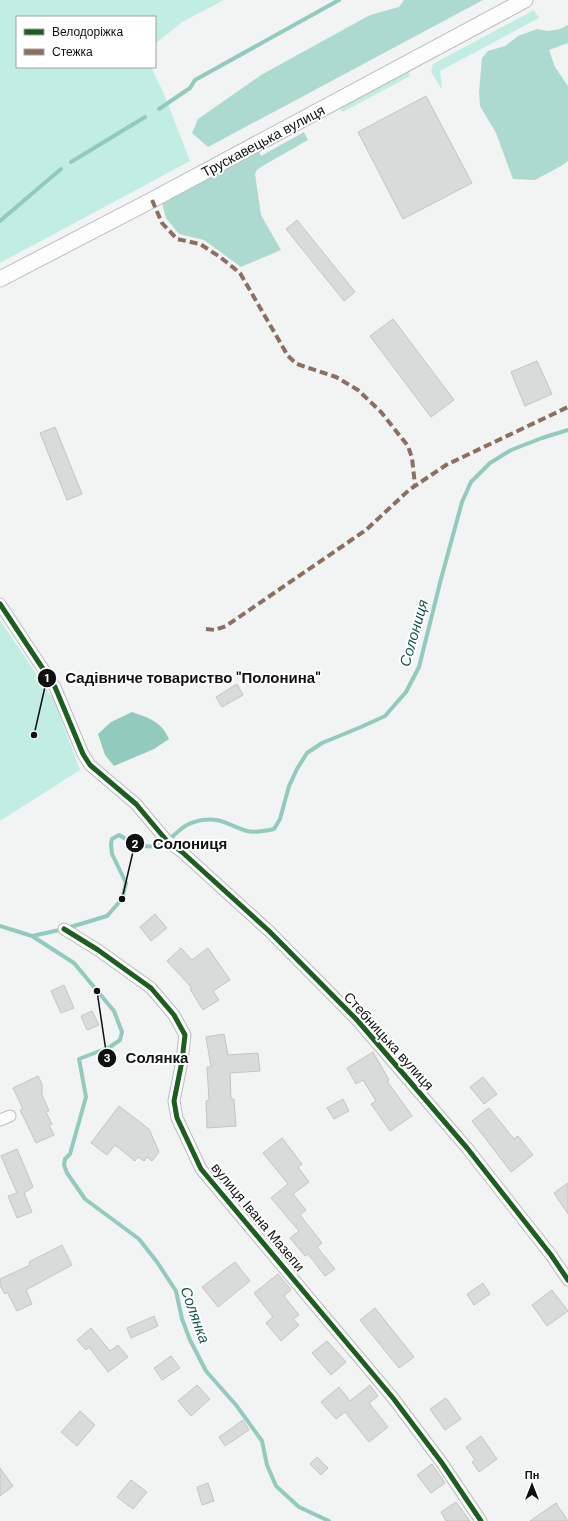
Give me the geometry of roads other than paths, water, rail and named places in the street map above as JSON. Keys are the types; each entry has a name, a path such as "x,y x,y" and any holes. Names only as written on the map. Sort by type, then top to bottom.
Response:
{"street":[{"name":"Трускавецька вулиця","path":"0,279 152,200 525,0"},
{"name":"Стебницька вулиця","path":"0,604 55,687 83,754 90,765 136,804 167,841 182,852 269,931 356,1020 467,1148 551,1255 568,1280"},
{"name":"вулиця Івана Мазепи","path":"64,929 98,950 150,988 174,1015 185,1035 182,1062 174,1101 177,1118 201,1169 393,1398 442,1463 481,1521"}],"waterway":[{"path":"159,109 190,88 195,80 339,0"},
{"path":"71,162 145,117"},
{"path":"0,221 61,169"},
{"name":"Солониця","path":"0,926 32,936 64,929 107,916 122,899 126,883 112,854 112,839 119,835 137,844 144,846 156,846 168,840 187,825 209,819 225,822 250,832 260,832 274,829 280,819 289,786 307,753 322,743 385,716 406,692 419,667 462,502 471,482 490,463 511,450 568,430"},
{"name":"Солянка","path":"32,936 74,963 114,1011 122,1032 120,1040 110,1047 79,1059 86,1097 70,1154 65,1159 64,1165 67,1173 85,1199 139,1239 157,1262 176,1291 182,1319 190,1340 206,1371 236,1405 262,1441 267,1465 276,1486 299,1507 329,1521"}],"place":[{"name":"Садівниче товариство \"Полонина\"","path":"34,735"},
{"name":"Солониця","path":"122,899"},
{"name":"Солянка","path":"97,991"}]}
